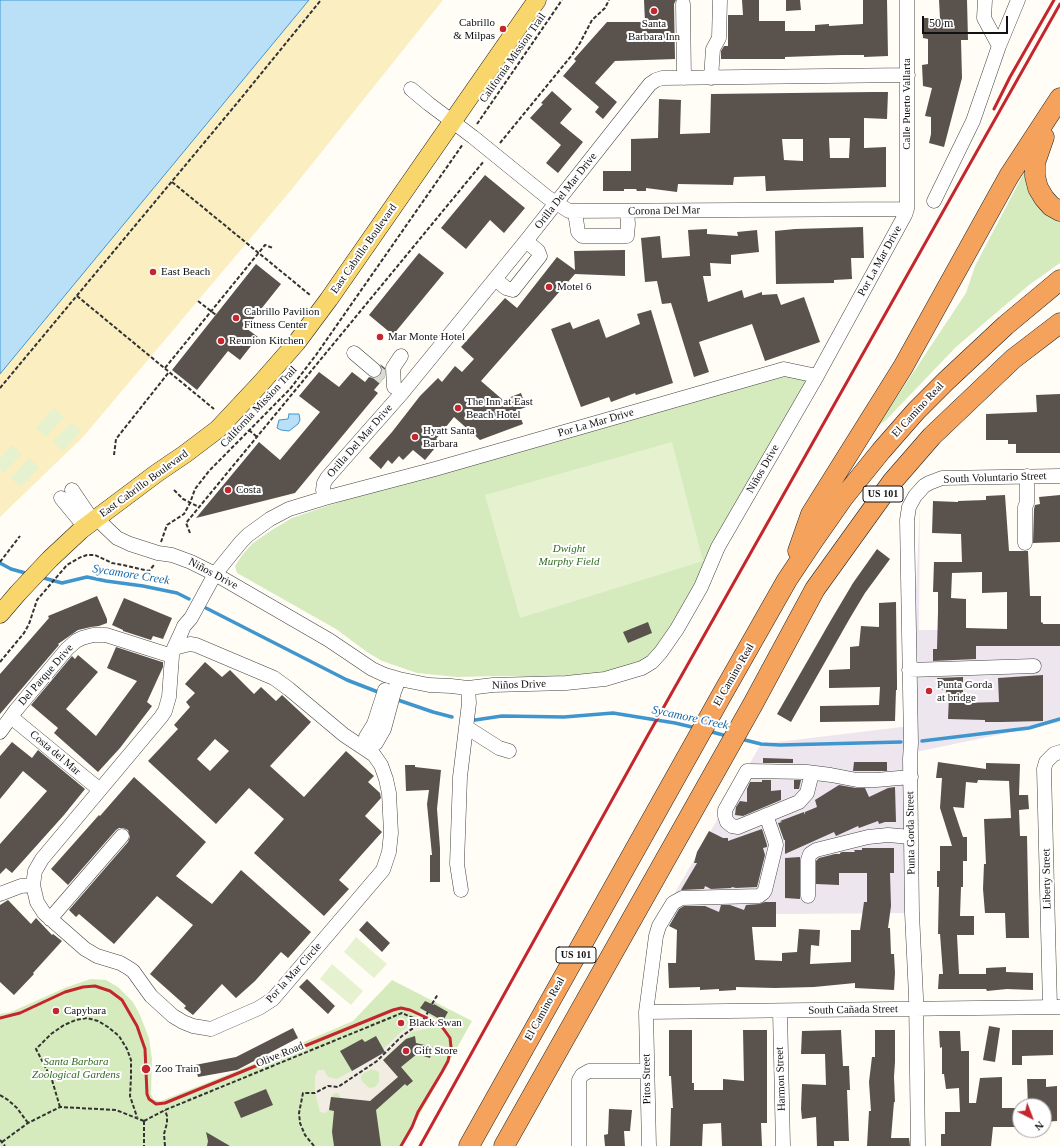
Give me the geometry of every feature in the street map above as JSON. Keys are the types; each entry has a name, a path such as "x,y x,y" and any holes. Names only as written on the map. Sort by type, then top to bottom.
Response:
{"highway":[{"path":"1060,98 1036,156 1035,176 1038,188 1044,198 1051,206 1060,211"},
{"path":"787,580 811,514 903,367 1009,176 1060,98"},
{"name":"El Camino Real","path":"469,1146 787,580 843,498 881,450 911,417 946,381 1006,325 1060,280"},
{"name":"US 101","path":"504,1146 753,704 815,589 892,482 932,436 1021,352 1060,323"}],"main road":[{"name":"East Cabrillo Boulevard","path":"0,614 50,559 91,522 218,429 297,342 329,300 537,0"}],"street":[{"path":"711,78 713,49 719,38 720,0"},
{"name":"Calle Puerto Vallarta","path":"907,0 907,209"},
{"path":"985,0 984,18 1000,46"},
{"path":"934,201 973,121 1018,0"},
{"path":"683,4 684,78"},
{"name":"Orilla Del Mar Drive","path":"325,498 323,490 324,483 387,379 495,279 650,84 662,78 908,75"},
{"name":"Corona Del Mar","path":"411,88 556,203 569,211 627,212 907,209"},
{"name":"Por La Mar Drive","path":"215,574 241,542 265,522 289,510 325,498 435,469 784,369 817,376 907,209"},
{"path":"575,212 578,232 582,236 627,236 627,212"},
{"path":"495,279 506,288 512,290 540,256 538,251 526,241"},
{"path":"354,353 387,379"},
{"path":"399,354 393,368 387,379 399,354"},
{"name":"Niños Drive","path":"66,494 91,522 117,538 158,553 172,555 192,562 330,640 372,669 394,678 429,685 468,688 493,685 566,683 605,679 642,668 652,662 661,652 677,629 701,587 718,547 817,376"},
{"path":"1025,543 1027,476"},
{"name":"South Voluntario Street","path":"907,520 909,507 914,496 924,486 935,480 948,478 1060,476"},
{"name":"Punta Gorda Street","path":"907,520 912,913 916,1009 918,1146"},
{"name":"Por la Mar Circle","path":"173,652 190,644 206,649 274,678 344,735 374,755 381,765 389,793 391,833 389,852 382,870 273,999 264,1006 211,1029 194,1026 183,1022 151,996 133,971 120,963 91,953 44,914 37,902 33,885 35,871 42,859 162,717 169,696 173,652 184,626 192,618 215,574"},
{"path":"192,618 193,633 198,642 206,649"},
{"name":"Del Parque Drive","path":"0,732 67,649 82,638 93,635 106,635 173,652"},
{"path":"909,670 1034,666"},
{"path":"365,749 376,743 384,729 394,692 394,678"},
{"path":"461,890 457,864 460,777 466,727 468,688"},
{"name":"Costa del Mar","path":"11,717 100,790"},
{"path":"466,727 499,748 509,751"},
{"name":"Liberty Street","path":"1055,1007 1044,769 1046,762 1057,753"},
{"path":"812,773 807,793 799,802 738,827 732,826 728,822 725,816 725,810 747,771 812,773 857,780 911,777"},
{"name":"Pitos Street","path":"649,1146 646,1012 656,936 659,926 673,903 682,898 759,896 763,893 776,845 766,815"},
{"path":"808,896 808,860 810,854 816,850 868,837 888,835 911,837"},
{"path":"50,919 122,836"},
{"path":"0,894 21,886 33,885"},
{"name":"South Cañada Street","path":"646,1012 1055,1007"},
{"name":"Harmon Street","path":"780,1011 783,1146"},
{"path":"579,1146 579,1080 582,1075 589,1071 647,1071"}],"path":[{"path":"0,388 172,182 321,0"},
{"name":"California Mission Trail","path":"476,125 562,0"},
{"path":"500,143 572,56 592,20 605,8 609,0"},
{"name":"California Mission Trail","path":"161,542 167,525 184,514 195,490 201,481 290,389 316,355 464,142"},
{"path":"190,534 186,523 485,161"},
{"path":"172,182 310,295"},
{"path":"164,368 265,246 273,248"},
{"path":"77,296 214,409"},
{"path":"198,301 216,315"},
{"path":"114,455 116,439 169,372"},
{"path":"250,430 257,437"},
{"path":"174,490 178,496 199,507"},
{"path":"0,562 20,536"},
{"path":"0,662 24,633 29,624 37,600 67,565 80,557 87,555 95,555 112,564 149,571 156,562"},
{"path":"432,1004 438,994"},
{"path":"314,1146 305,1135 300,1123 299,1113 303,1093 315,1093 328,1086 338,1087 377,1061 402,1036 422,1022 428,1012"},
{"name":"Olive Road","path":"144,1121 165,1110 402,1013 422,1022"},
{"path":"60,1107 52,1080 36,1049 51,1034 64,1025 76,1020 87,1018 108,1026 119,1036 127,1049 131,1060 130,1096 137,1117"},
{"path":"0,1095 17,1108 28,1123"},
{"path":"2,1142 28,1123 60,1107 116,1110 137,1117 144,1121 144,1146"},
{"path":"165,1110 167,1124 164,1134 165,1146"},
{"path":"0,1140 5,1146"}],"shaded area":[{"path":"920,503 919,630 1060,629 1060,722 911,753 912,913 662,915 761,744 910,726"},
{"path":"421,1010 441,1022 439,1026 412,1032 383,1060 398,1077 377,1096 373,1102 341,1098 338,1093 335,1093 331,1097 329,1110 325,1113 320,1112 315,1093 315,1076 318,1070 324,1070 328,1077 337,1079 373,1059 402,1031 412,1024","holes":["372,1069 379,1072 379,1082 375,1087 369,1088 361,1080 361,1076"]}],"green space":[{"path":"1026,169 1060,219 1060,263 1029,285 956,347 886,420 877,427 966,293 975,266"},
{"name":"Dwight Murphy Field","path":"784,369 817,376 664,639 649,656 641,661 604,673 545,677 457,677 417,673 382,661 336,629 237,573 235,566 253,543 292,518 435,469"},
{"path":"54,408 64,417 46,437 36,428"},
{"path":"71,423 81,431 63,451 53,442"},
{"path":"672,442 703,561 520,618 485,495"},
{"path":"12,445 22,454 4,473 0,470 0,458"},
{"path":"29,458 39,467 21,487 11,478"},
{"path":"356,937 387,964 374,978 344,952"},
{"path":"332,964 363,991 351,1005 320,979"},
{"name":"Santa Barbara Zoological Gardens","path":"91,979 106,980 118,987 133,1002 149,1038 152,1059 151,1094 154,1100 161,1101 234,1072 353,1021 392,980 472,1021 402,1146 0,1146 0,1014 11,1012 67,987"}],"sand":[{"name":"East Beach","path":"309,0 443,0 292,189 83,437 0,517 0,374"}],"water":[{"path":"0,0 309,0 0,374"},
{"path":"289,414 299,414 300,420 298,424 289,431 277,428 279,420 288,419"}],"building":[{"path":"644,0 676,0 674,4 675,59 615,61 595,83 617,102 603,119 595,112 599,107 563,76 576,61 574,59 607,22 645,22"},
{"path":"742,0 759,0 759,21 785,21 785,31 815,31 815,25 829,24 829,26 863,24 863,0 887,0 888,56 864,57 864,55 842,55 785,57 785,59 721,59 721,51 724,46 728,46 728,15 743,15"},
{"path":"786,0 800,0 801,10 786,11"},
{"path":"939,0 967,0 968,40 961,40 962,78 944,147 929,143 931,134 931,117 925,116 932,88 923,86 922,65 928,64 928,39 923,38 922,18 940,18"},
{"path":"552,91 572,109 560,123 583,142 558,173 546,163 561,145 530,118 543,104 541,103"},
{"path":"888,92 887,119 864,118 864,148 886,147 886,187 766,191 765,176 734,177 733,185 678,184 677,192 646,188 646,191 624,189 624,191 603,191 603,171 631,171 631,139 658,138 659,99 681,100 680,134 710,133 711,94","holes":["829,138 850,138 849,158 830,158","782,139 803,139 803,161 784,160"]},
{"path":"485,175 525,208 504,233 490,220 466,249 441,228"},
{"path":"863,227 864,258 851,258 852,279 834,280 834,283 776,284 775,231"},
{"path":"707,229 707,234 738,236 737,232 757,230 759,252 731,255 731,264 710,263 711,276 703,276 708,302 742,290 744,298 762,292 762,295 777,294 781,305 804,297 820,342 765,361 752,324 699,342 709,372 694,377 671,303 662,304 657,281 645,282 641,238 660,236 662,258 690,256 688,230"},
{"path":"625,250 625,276 575,274 481,381 503,400 521,393 526,407 518,410 523,424 480,440 454,417 436,439 440,442 425,460 413,450 403,460 399,456 392,464 388,460 381,469 369,458 392,432 420,396 438,378 442,382 455,366 462,372 474,359 461,347 505,298 517,308 557,257 575,270 574,251"},
{"path":"419,253 444,273 393,335 369,315"},
{"path":"256,264 281,284 246,328 258,337 240,360 228,351 197,390 172,370"},
{"path":"651,310 673,383 636,395 635,393 611,402 609,397 581,407 551,329 570,322 573,329 599,319 606,338 640,324 637,314"},
{"path":"380,364 385,368 385,377 374,390 378,393 295,493 196,518 259,442 280,460 320,412 299,396 319,372 339,387 352,372 365,382 369,377 377,378 382,372"},
{"path":"1060,394 1060,453 1016,453 1016,444 1008,444 1008,440 986,440 986,414 1037,412 1036,395"},
{"path":"1005,495 1009,551 1028,551 1030,596 1041,596 1041,622 1043,624 1060,624 1060,646 976,646 976,659 933,661 933,649 937,649 938,612 938,592 933,592 934,562 962,562 961,534 932,533 933,501 958,502 986,500 986,496","holes":["982,572 982,593 1007,592 1007,629 966,628 966,599 951,598 952,573"]},
{"path":"1060,495 1060,542 1033,543 1034,509 1035,505 1040,504 1039,497"},
{"path":"877,549 890,559 865,593 791,722 777,714 853,583"},
{"path":"97,596 107,619 107,623 78,630 58,644 59,645 0,714 0,674 49,618 48,616"},
{"path":"124,598 172,618 163,639 153,636 151,640 123,631 112,625"},
{"path":"896,602 897,690 895,721 820,722 820,706 879,705 880,687 829,688 829,670 850,669 850,647 859,646 861,626 879,627 879,603"},
{"path":"648,622 652,633 628,643 623,632"},
{"path":"116,647 163,662 163,667 147,702 152,706 120,748 98,772 54,733 58,728 31,705 72,656 75,659 78,655 98,672 66,709 96,736 137,681 107,668"},
{"path":"205,662 222,677 230,670 254,694 261,687 276,701 282,695 311,722 270,766 304,797 346,751 374,776 368,782 380,793 381,798 365,816 382,832 339,880 349,889 324,916 254,853 284,819 249,788 216,824 148,761 178,729 174,725 190,707 186,702 195,693 185,684","holes":["215,739 229,751 210,771 197,759"]},
{"path":"1043,675 1043,721 985,722 985,720 948,719 949,696 946,696 946,689 937,690 937,678 963,677 963,703 999,702 998,678"},
{"path":"12,742 32,758 38,750 85,789 64,815 12,873 6,868 0,874 0,844 47,791 23,771 0,799 0,756"},
{"path":"763,758 793,759 793,763 763,763"},
{"path":"854,762 887,762 887,771 853,771"},
{"path":"938,762 986,769 986,763 1020,764 1019,795 1028,795 1029,809 1019,810 1020,836 1027,836 1029,938 1006,938 1005,913 985,913 983,889 984,864 986,864 984,819 1011,818 1009,781 978,780 977,783 966,782 964,808 953,807 963,837 967,837 967,861 963,861 963,887 961,887 960,916 974,916 974,935 957,935 959,974 986,974 986,968 1006,967 1006,972 1033,973 1033,990 1007,989 987,991 986,989 938,989 939,974 943,974 940,934 938,934 939,887 937,887 937,871 940,871 940,846 952,846 940,808 942,778 936,778"},
{"path":"405,765 415,765 415,767 441,770 437,809 440,848 440,882 430,882 430,855 432,855 427,804 429,790 406,791"},
{"path":"134,777 206,842 176,876 212,904 241,870 311,932 288,958 281,952 255,981 236,998 222,984 193,1015 184,1008 186,1006 150,974 193,925 157,896 114,944 79,914 76,917 69,910 128,842 130,837 128,830 119,828 116,830 68,885 51,869"},
{"path":"762,780 771,780 771,791 781,790 781,800 743,816 735,815 736,807 740,801 747,802 747,789 750,782 762,782"},
{"path":"794,780 801,780 799,789 794,789"},
{"path":"839,785 865,788 869,797 888,788 895,787 896,822 885,822 879,824 878,821 859,828 858,826 836,836 834,832 785,854 785,840 778,823 804,812 804,815 805,812 817,807 815,800"},
{"path":"762,829 767,847 763,848 765,855 757,887 711,889 705,886 704,889 681,890 697,863 694,863 697,852 709,831 723,838 728,838 728,841"},
{"path":"862,848 894,848 894,873 890,873 891,906 888,928 890,928 891,954 894,954 894,990 855,988 855,983 814,987 736,987 736,990 719,991 719,989 700,990 700,987 669,988 668,963 676,963 677,930 669,926 679,909 684,906 705,906 719,912 721,905 730,905 744,910 746,905 776,902 776,927 752,927 755,960 782,961 782,953 797,952 799,929 820,930 819,946 811,945 810,964 851,962 851,930 860,930 864,902 867,902 867,873 839,873 839,885 816,884 816,861 819,858 840,854 842,852 855,852 854,850 862,850"},
{"path":"800,857 800,899 785,898 785,858"},
{"path":"8,900 31,924 36,918 52,935 53,934 62,941 14,995 0,982 0,905"},
{"path":"367,921 390,943 382,952 359,930"},
{"path":"307,979 335,1006 328,1014 299,987"},
{"path":"425,1001 448,1012 443,1021 420,1008"},
{"path":"989,1026 1000,1028 995,1062 983,1060"},
{"path":"293,1028 298,1038 237,1070 198,1077 195,1065 236,1057"},
{"path":"669,1030 692,1030 692,1083 694,1083 694,1090 723,1090 723,1079 744,1081 743,1030 767,1030 767,1123 761,1123 762,1146 722,1146 721,1123 703,1124 702,1146 670,1146 671,1108 673,1108 671,1076 669,1076"},
{"path":"841,1030 843,1066 849,1066 850,1090 847,1090 849,1141 834,1141 834,1146 817,1146 816,1117 802,1119 802,1084 826,1085 825,1054 801,1054 802,1031"},
{"path":"875,1030 895,1030 895,1102 891,1138 909,1138 910,1146 867,1146 869,1111 871,1111 869,1082 872,1057 875,1057"},
{"path":"1012,1030 1053,1030 1053,1055 1022,1056 1022,1065 1012,1065"},
{"path":"939,1031 960,1031 961,1051 969,1051 969,1103 976,1103 980,1078 1002,1077 1002,1108 1012,1108 1012,1127 993,1127 991,1146 941,1146 941,1134 945,1134 945,1112 960,1112 959,1088 946,1089 944,1074 942,1074 942,1047 940,1048"},
{"path":"376,1036 385,1052 352,1071 340,1051 362,1039 365,1042"},
{"path":"415,1036 416,1043 433,1047 430,1058 417,1054 401,1067 413,1081 407,1086 405,1084 376,1110 381,1146 334,1146 332,1132 334,1111 329,1110 331,1097 370,1101 398,1077 383,1060 406,1039"},
{"path":"1027,1079 1046,1079 1046,1087 1057,1086 1057,1121 1052,1121 1052,1098 1028,1098"},
{"path":"266,1089 273,1105 241,1118 234,1102"},
{"path":"609,1109 632,1110 630,1131 624,1131 625,1146 605,1146 604,1135 608,1134"},
{"path":"206,1132 230,1146 207,1146 208,1141"}],"waterway":[{"name":"Sycamore Creek","path":"0,563 11,569 29,574"},
{"name":"Sycamore Creek","path":"40,577 62,583 87,577 177,593 189,599"},
{"name":"Sycamore Creek","path":"206,608 347,680 378,692"},
{"name":"Sycamore Creek","path":"398,700 452,717"},
{"name":"Sycamore Creek","path":"475,720 502,716 564,717 613,713 696,728"},
{"name":"Sycamore Creek","path":"922,741 1029,728 1060,719"},
{"name":"Sycamore Creek","path":"708,731 727,736"},
{"name":"Sycamore Creek","path":"741,739 761,744 780,745 901,742"}],"tunnel":[{"path":"374,370 384,378"}],"railway":[{"path":"994,109 1010,77 1054,0"},
{"path":"420,1146 648,735 1060,4"},
{"path":"0,1018 20,1013 65,992 83,987 95,986 110,991 122,1000 137,1026 145,1049 147,1094 149,1099 156,1104 165,1103 393,1010 401,1008 410,1010 440,1024 450,1038 451,1047 448,1061 418,1112 412,1127 401,1146"}],"place":[{"name":"Santa Barbara Inn","path":"654,11"},
{"name":"Cabrillo & Milpas","path":"503,29"},
{"name":"East Beach","path":"153,272"},
{"name":"Motel 6","path":"549,287"},
{"name":"Cabrillo Pavilion Fitness Center","path":"236,318"},
{"name":"Mar Monte Hotel","path":"380,337"},
{"name":"Reunion Kitchen","path":"221,341"},
{"name":"The Inn at East Beach Hotel","path":"458,408"},
{"name":"Hyatt Santa Barbara","path":"415,437"},
{"name":"Costa","path":"228,490"},
{"name":"Punta Gorda at bridge","path":"929,691"},
{"name":"Capybara","path":"56,1011"},
{"name":"Black Swan","path":"401,1023"},
{"name":"Gift Store","path":"406,1051"},
{"name":"Zoo Train","path":"146,1069"}]}
